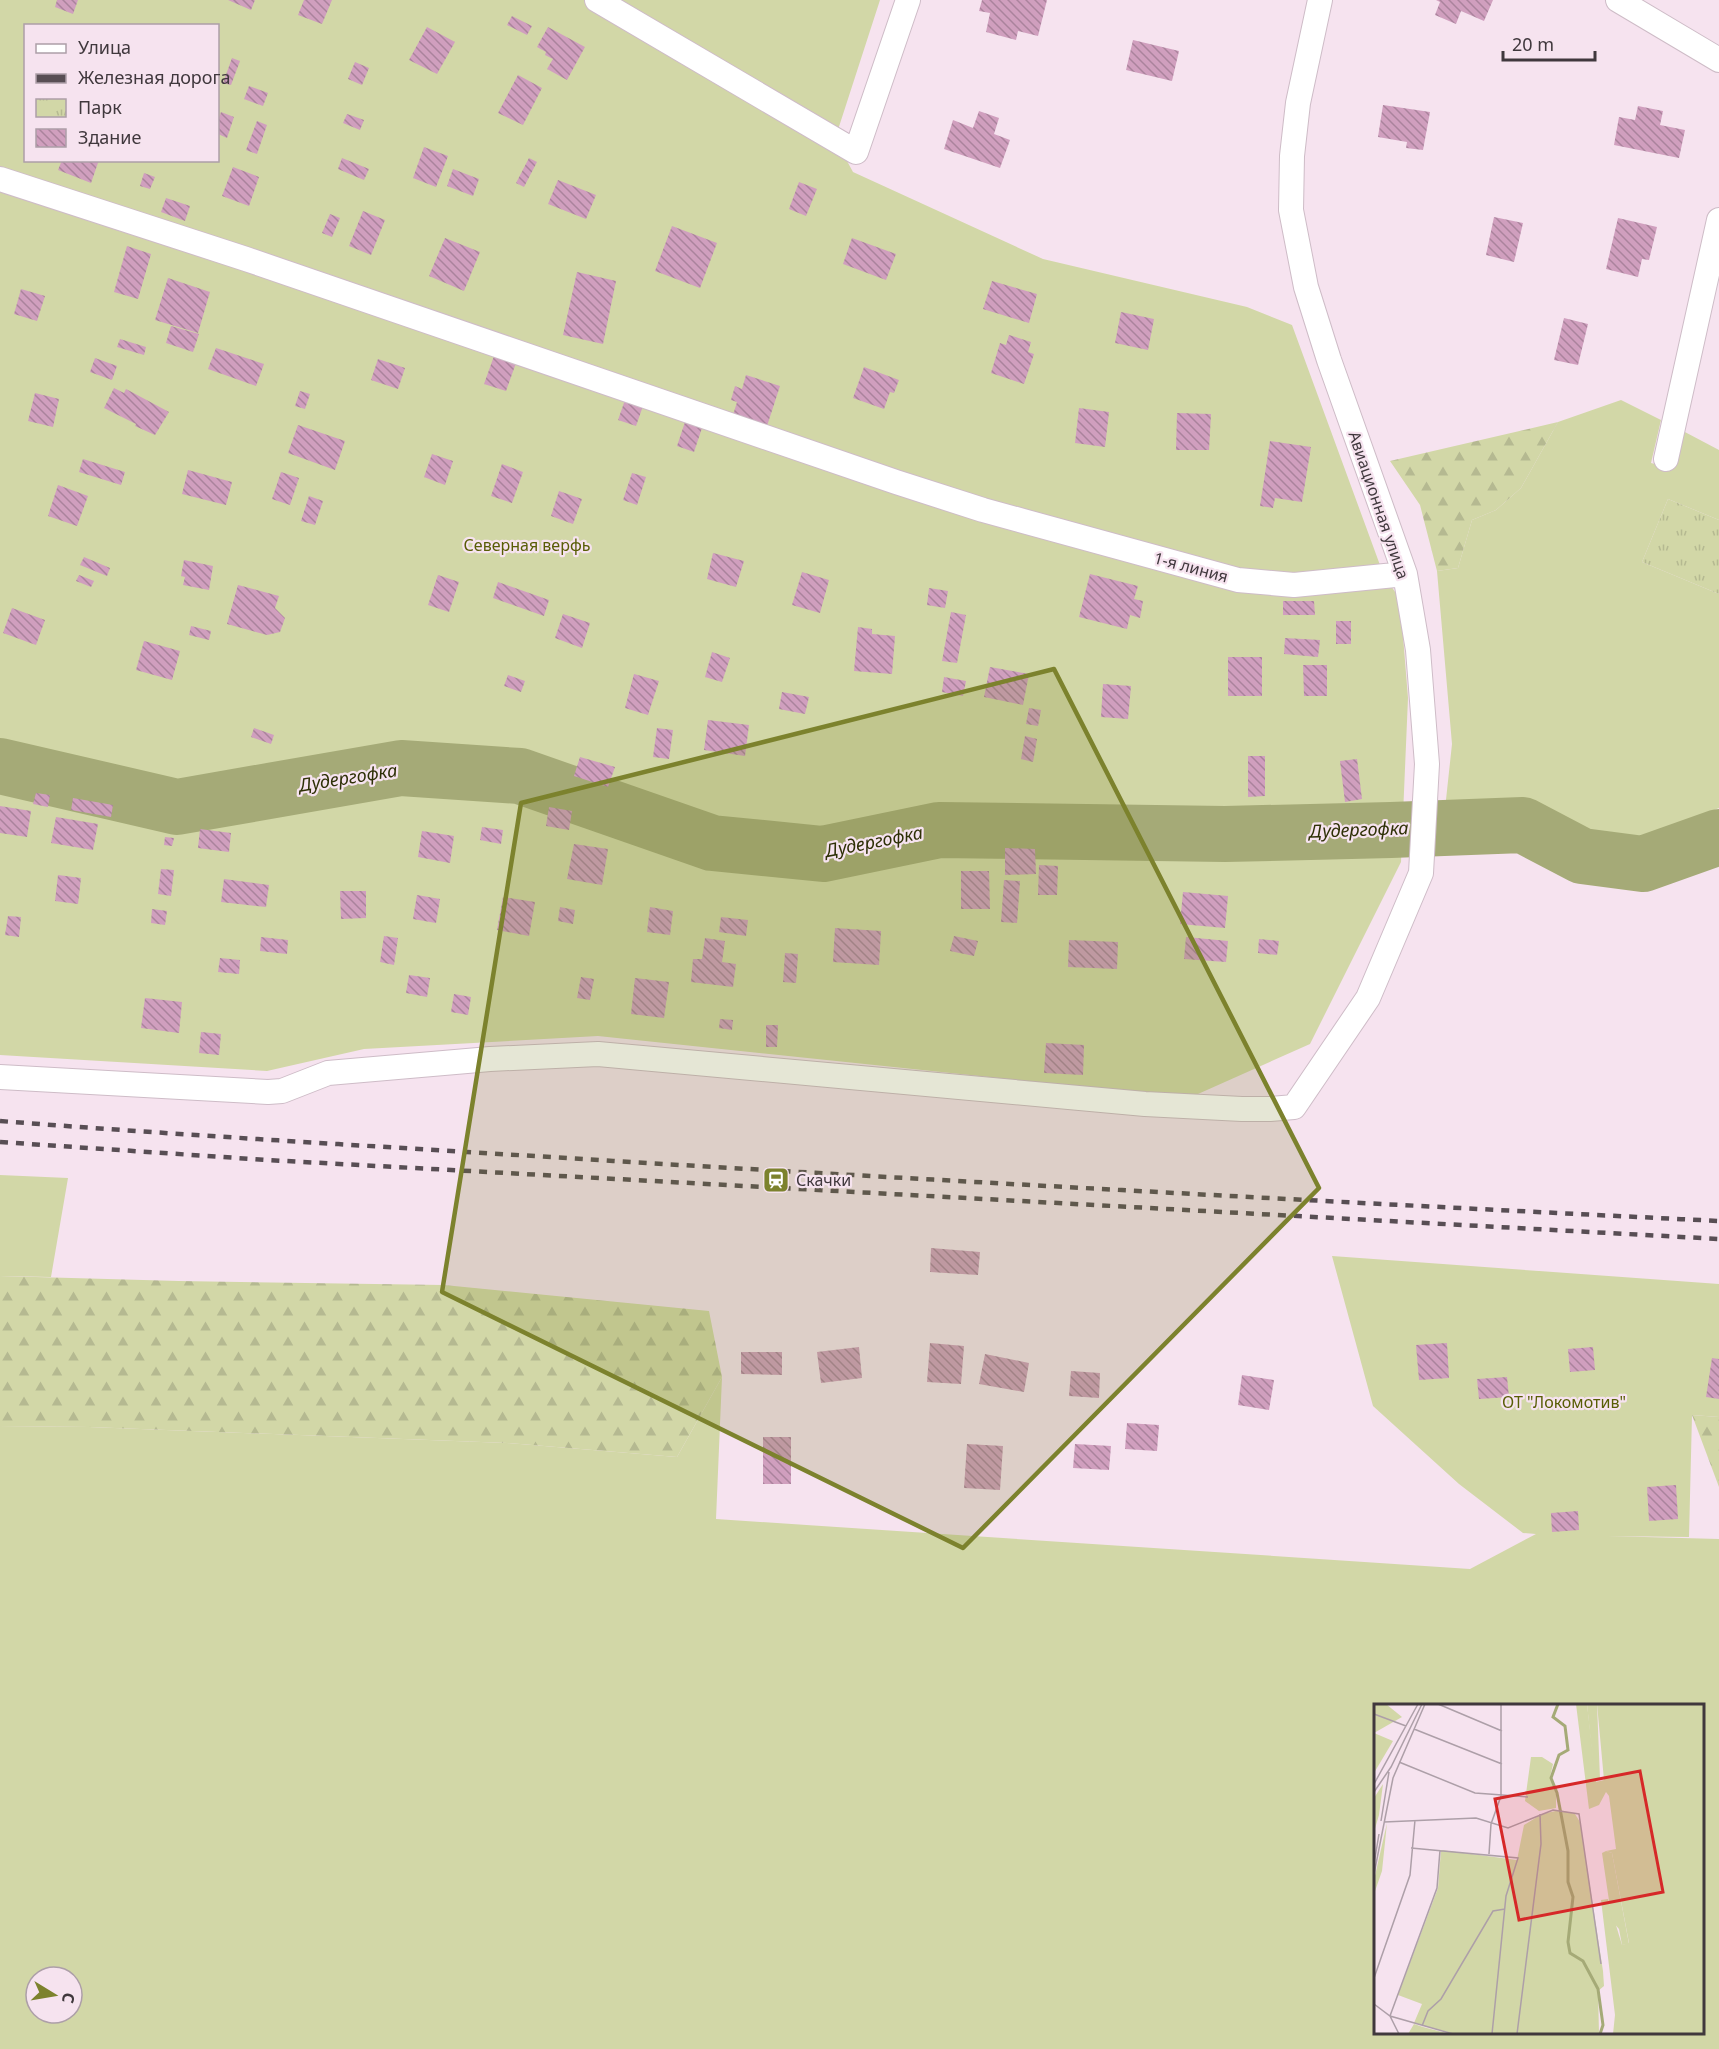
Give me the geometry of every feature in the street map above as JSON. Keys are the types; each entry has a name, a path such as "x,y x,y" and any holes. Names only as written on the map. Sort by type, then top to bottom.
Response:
{"street":[{"path":"597,0 856,152 908,0"},
{"name":"Авиационная улица","path":"0,1077 268,1092 282,1091 328,1073 490,1059 598,1054 1145,1104 1270,1109 1294,1107 1368,998 1420,873 1427,764 1418,650 1405,574 1329,360 1306,287 1292,210 1292,156 1298,103 1320,0"},
{"path":"1618,0 1719,60"},
{"name":"1-я линия","path":"0,178 246,259 983,510 1238,580 1294,585 1405,574"},
{"path":"1666,459 1719,220"}],"highlighted area":[{"path":"1054,669 1319,1188 963,1548 442,1292 521,803"}],"green space":[{"name":"Северная верфь","path":"0,0 880,0 835,139 853,172 1043,259 1247,307 1292,325 1384,576 1400,599 1408,698 1401,862 1310,1044 1189,1098 598,1036 364,1049 267,1071 0,1055"},
{"path":"1621,400 1661,420 1651,463 1674,469 1683,431 1719,450 1719,520 1668,499 1642,562 1719,594 1719,808 1695,818 1684,832 1659,845 1635,850 1598,842 1579,828 1538,811 1511,807 1445,809 1452,744 1437,571 1458,568 1472,520 1496,510 1521,488 1558,422"},
{"path":"1558,422 1521,488 1496,510 1472,520 1458,568 1437,571 1420,505 1390,461"},
{"path":"1668,499 1719,520 1719,594 1642,562"},
{"path":"0,1175 68,1178 51,1277 0,1276"},
{"name":"ОТ \"Локомотив\"","path":"1332,1256 1719,1284 1719,1417 1692,1415 1689,1537 1607,1536 1719,1539 1719,2049 0,2049 0,1426 89,1427 507,1443 677,1457 722,1377 716,1519 1470,1569 1536,1534 1523,1533 1459,1484 1373,1406"},
{"path":"0,1276 444,1285 709,1311 722,1377 677,1457 507,1443 89,1427 0,1426"},
{"path":"1692,1415 1719,1417 1719,1487"}],"building":[{"path":"57,0 78,0 73,14 55,7"},
{"path":"228,0 255,0 251,10"},
{"path":"304,0 332,0 322,24 298,15"},
{"path":"982,0 1047,0 1038,36 1018,31 1016,40 986,32 990,13 979,11"},
{"path":"1436,0 1493,0 1484,21 1461,11 1456,24 1435,15 1440,2"},
{"path":"512,16 532,26 527,35 507,25"},
{"path":"427,27 455,42 437,74 409,60"},
{"path":"548,27 585,47 567,80 547,69 553,59 537,47"},
{"path":"1133,40 1179,51 1172,81 1126,70"},
{"path":"232,58 240,61 231,85 223,83"},
{"path":"355,62 369,68 362,85 348,79"},
{"path":"518,75 542,88 523,125 498,113"},
{"path":"249,86 268,93 263,106 244,99"},
{"path":"1383,105 1430,112 1423,150 1406,148 1407,142 1378,137"},
{"path":"1638,106 1663,111 1660,125 1685,130 1679,158 1614,145 1619,117 1635,120"},
{"path":"979,111 999,118 994,134 1010,140 1000,168 944,149 953,120 973,128"},
{"path":"221,112 234,117 227,138 219,134"},
{"path":"347,114 364,120 360,130 343,123"},
{"path":"257,121 267,125 257,154 246,150"},
{"path":"424,147 448,156 436,187 413,178"},
{"path":"342,158 369,169 364,180 338,169"},
{"path":"529,158 537,162 524,187 516,183"},
{"path":"61,162 98,162 91,183 58,170"},
{"path":"233,167 259,177 249,206 222,196"},
{"path":"453,169 479,179 473,196 447,186"},
{"path":"144,173 155,177 150,189 140,186"},
{"path":"558,180 596,195 586,219 548,204"},
{"path":"799,182 817,189 806,216 789,209"},
{"path":"166,198 190,206 185,221 161,212"},
{"path":"363,211 385,220 371,255 349,246"},
{"path":"330,214 340,218 332,237 322,233"},
{"path":"1494,217 1523,223 1514,262 1486,255"},
{"path":"1618,218 1657,227 1649,260 1642,259 1638,277 1606,269"},
{"path":"672,226 717,243 700,288 655,271"},
{"path":"445,238 480,252 464,291 429,276"},
{"path":"852,238 896,254 886,280 843,264"},
{"path":"127,246 151,254 138,299 114,292"},
{"path":"577,272 616,281 603,344 563,335"},
{"path":"168,278 210,292 198,333 155,320"},
{"path":"992,281 1037,294 1029,323 983,309"},
{"path":"21,289 45,296 37,321 14,314"},
{"path":"1121,312 1154,319 1148,350 1115,343"},
{"path":"1564,318 1588,324 1578,365 1554,360"},
{"path":"171,326 199,334 193,352 166,343"},
{"path":"1009,335 1031,342 1028,352 1034,354 1024,384 991,373 1000,343 1006,345"},
{"path":"120,339 146,347 144,355 117,347"},
{"path":"216,348 264,364 256,386 208,369"},
{"path":"494,356 516,363 506,391 484,384"},
{"path":"95,358 117,366 112,380 90,372"},
{"path":"378,359 405,368 398,389 371,380"},
{"path":"864,367 899,380 894,393 890,392 884,409 853,398"},
{"path":"746,375 780,386 767,426 733,415 737,402 731,400 735,386 742,389"},
{"path":"114,388 124,393 126,389 169,412 155,435 104,408"},
{"path":"300,391 310,394 305,409 295,406"},
{"path":"35,393 59,399 53,427 28,421"},
{"path":"625,400 643,406 636,426 618,420"},
{"path":"1079,408 1109,412 1105,447 1075,443"},
{"path":"1177,413 1211,414 1209,450 1176,450"},
{"path":"687,416 704,422 694,452 677,446"},
{"path":"298,425 345,441 335,470 288,453"},
{"path":"1270,441 1311,447 1302,502 1275,498 1273,508 1260,506"},
{"path":"432,454 453,461 445,485 424,477"},
{"path":"83,459 125,472 121,485 79,472"},
{"path":"502,464 523,472 512,503 491,496"},
{"path":"188,470 232,482 226,505 182,494"},
{"path":"281,472 299,478 290,505 272,499"},
{"path":"632,473 646,477 637,505 623,500"},
{"path":"58,485 88,496 77,526 48,516"},
{"path":"559,491 582,499 573,524 551,516"},
{"path":"309,496 323,501 315,525 301,521"},
{"path":"713,553 744,561 736,587 707,579"},
{"path":"84,557 110,568 107,576 80,565"},
{"path":"184,560 213,566 209,590 183,585 185,577 181,576"},
{"path":"802,572 829,580 820,613 792,605"},
{"path":"1090,574 1138,586 1134,599 1143,601 1140,618 1130,615 1127,629 1079,617"},
{"path":"79,575 94,581 91,587 76,581"},
{"path":"438,575 459,582 449,612 428,605"},
{"path":"498,582 549,600 544,616 493,598"},
{"path":"238,585 279,596 275,608 285,618 280,632 267,635 227,624"},
{"path":"929,588 948,591 945,608 927,605"},
{"path":"1283,601 1314,601 1315,615 1283,615"},
{"path":"12,608 45,620 36,645 3,633"},
{"path":"951,612 966,615 957,663 942,661"},
{"path":"563,614 590,623 582,648 555,638"},
{"path":"1336,621 1351,621 1351,644 1336,644"},
{"path":"191,626 211,631 209,640 189,635"},
{"path":"858,627 872,629 872,634 895,636 892,674 854,671"},
{"path":"1285,638 1320,640 1318,657 1284,654"},
{"path":"144,641 180,651 172,680 136,670"},
{"path":"712,652 730,658 722,682 705,677"},
{"path":"1228,657 1262,657 1262,696 1228,696"},
{"path":"1303,665 1327,665 1327,696 1304,696"},
{"path":"990,667 1029,674 1023,705 984,697"},
{"path":"634,674 659,681 648,715 625,708"},
{"path":"508,675 525,681 521,692 504,686"},
{"path":"944,677 966,681 963,696 942,692"},
{"path":"1103,684 1131,686 1128,719 1101,717"},
{"path":"782,692 809,697 805,714 779,709"},
{"path":"1029,708 1041,710 1038,726 1026,724"},
{"path":"708,720 749,725 745,756 704,750"},
{"path":"254,728 274,735 271,744 251,737"},
{"path":"657,728 673,730 669,759 653,757"},
{"path":"1025,736 1037,739 1033,762 1021,759"},
{"path":"1248,756 1265,756 1265,796 1248,797"},
{"path":"580,757 615,767 608,787 574,776"},
{"path":"1357,759 1362,799 1345,802 1340,761"},
{"path":"36,793 50,795 48,807 33,804"},
{"path":"73,798 113,805 111,817 71,810"},
{"path":"0,806 31,811 27,837 0,833"},
{"path":"549,807 572,811 569,830 546,826"},
{"path":"56,817 98,824 93,850 51,843"},
{"path":"482,827 503,830 501,844 480,840"},
{"path":"200,829 231,833 229,852 198,848"},
{"path":"422,831 454,836 450,863 418,857"},
{"path":"165,837 174,838 172,846 164,845"},
{"path":"574,844 608,849 602,885 567,879"},
{"path":"1005,848 1035,849 1036,874 1005,875"},
{"path":"1039,865 1058,866 1057,895 1038,895"},
{"path":"161,869 174,870 171,896 158,894"},
{"path":"961,871 989,871 990,909 961,909"},
{"path":"58,875 81,878 78,904 55,901"},
{"path":"224,879 269,885 266,907 221,902"},
{"path":"1004,880 1020,881 1017,923 1001,922"},
{"path":"340,891 366,891 366,918 341,919"},
{"path":"1183,892 1228,896 1225,928 1180,924"},
{"path":"417,895 440,899 436,923 413,919"},
{"path":"503,897 535,902 529,936 497,930"},
{"path":"560,907 575,910 573,924 558,921"},
{"path":"650,907 673,911 670,935 647,932"},
{"path":"152,909 167,911 165,925 151,923"},
{"path":"8,916 21,917 19,937 5,935"},
{"path":"721,917 748,920 746,936 719,932"},
{"path":"835,928 881,931 879,965 833,962"},
{"path":"384,936 398,938 394,965 380,962"},
{"path":"954,936 978,941 974,956 950,951"},
{"path":"261,937 288,940 287,954 260,951"},
{"path":"1186,937 1228,941 1226,962 1184,959"},
{"path":"705,938 725,941 722,962 736,964 733,987 691,982 693,959 702,959"},
{"path":"1259,939 1279,941 1277,955 1258,953"},
{"path":"1069,940 1118,942 1117,969 1068,967"},
{"path":"785,953 798,954 796,983 783,982"},
{"path":"220,958 240,960 239,974 218,972"},
{"path":"409,975 430,978 427,997 406,993"},
{"path":"581,977 594,979 590,1000 577,998"},
{"path":"635,978 669,982 664,1018 631,1014"},
{"path":"454,994 471,997 468,1015 451,1012"},
{"path":"145,998 182,1002 179,1033 141,1028"},
{"path":"720,1019 733,1020 732,1030 719,1028"},
{"path":"766,1025 778,1025 777,1047 766,1047"},
{"path":"201,1032 221,1034 219,1055 199,1053"},
{"path":"1046,1043 1084,1045 1083,1075 1044,1073"},
{"path":"931,1248 980,1252 978,1275 930,1272"},
{"path":"930,1343 964,1346 961,1384 927,1382"},
{"path":"1447,1343 1449,1378 1419,1380 1416,1345"},
{"path":"859,1347 862,1378 821,1383 817,1352"},
{"path":"1593,1347 1595,1370 1570,1372 1568,1349"},
{"path":"741,1352 782,1352 782,1375 741,1374"},
{"path":"985,1354 1029,1363 1024,1392 979,1384"},
{"path":"1712,1358 1719,1359 1719,1399 1706,1397"},
{"path":"1071,1371 1100,1373 1099,1398 1069,1396"},
{"path":"1242,1375 1274,1380 1269,1410 1238,1405"},
{"path":"1507,1377 1509,1397 1479,1399 1477,1379"},
{"path":"1127,1423 1159,1425 1157,1451 1125,1449"},
{"path":"763,1437 791,1437 791,1484 763,1484"},
{"path":"967,1444 1003,1446 1000,1490 964,1488"},
{"path":"1075,1444 1111,1446 1109,1470 1073,1468"},
{"path":"1676,1485 1678,1519 1649,1521 1647,1487"},
{"path":"1578,1511 1579,1530 1552,1532 1551,1513"}],"waterway":[{"name":"Дудергофка","path":"0,766 177,807 401,768 520,776 712,843 823,854 939,830 1225,834 1523,825 1582,856 1643,864 1719,837"}],"railway":[{"path":"0,1121 751,1169 1719,1221"},
{"path":"0,1142 267,1160 1719,1239"}],"place":[{"name":"Скачки","path":"776,1180"}]}
